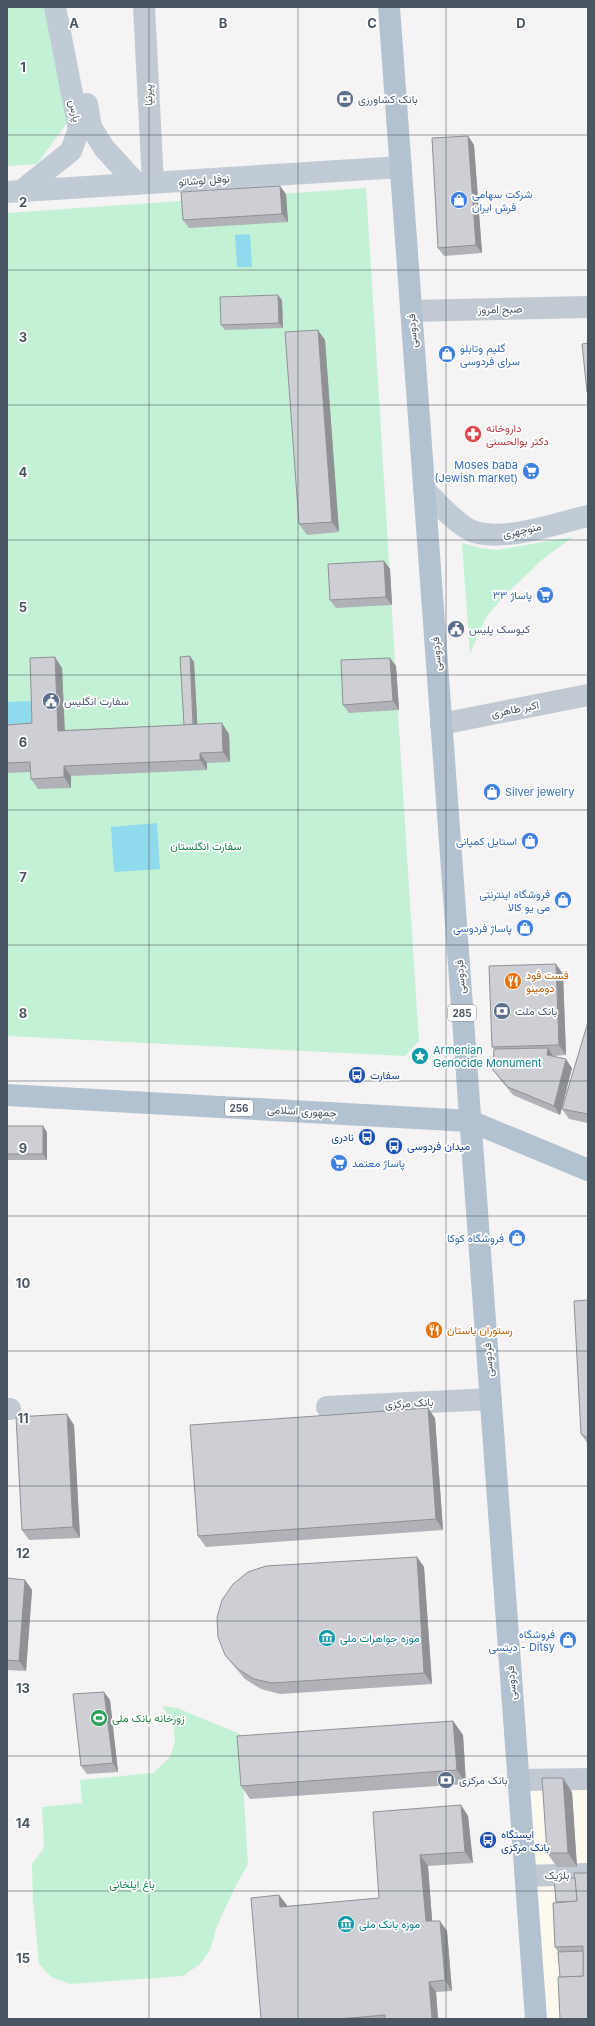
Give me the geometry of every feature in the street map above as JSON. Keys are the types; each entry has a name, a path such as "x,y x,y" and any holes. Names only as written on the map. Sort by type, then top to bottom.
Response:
{"main road":[{"name":"فردوسی","path":"389,7 536,2019"},
{"name":"جمهوری اسلامی","path":"7,1095 470,1121 588,1170"}],"street":[{"name":"پارس","path":"55,7 85,128 104,148 145,183"},
{"name":"پارس","path":"14,191 72,151 85,128 68,7"},
{"name":"پیرنیا","path":"144,7 145,183"},
{"name":"نوفل لوشاتو","path":"14,191 401,167"},
{"name":"صبح امروز","path":"411,311 588,306"},
{"name":"منوچهری","path":"424,489 458,522 483,535 503,536 588,516"},
{"name":"اکبر طاهری","path":"441,724 588,694"},
{"name":"بانک مرکزی","path":"326,1408 491,1399"},
{"path":"519,1780 588,1779"},
{"name":"بلژیک","path":"526,1876 588,1874"}],"shaded area":[{"path":"588,1779 588,2019 536,2019 519,1780"}],"green space":[{"path":"7,7 48,7 70,119 37,164 7,166"},
{"name":"سفارت انگلستان","path":"366,188 419,1041 405,1056 7,1036 7,213"},
{"path":"573,537 543,559 503,597 486,617 470,654 462,543 480,548 497,550"},
{"name":"باغ ایلخانی","path":"162,1706 177,1708 240,1734 248,1864 234,1889 217,1926 210,1950 200,1964 183,1976 70,1984 51,1977 39,1964 33,1900 32,1864 44,1848 42,1807 82,1803 80,1780 153,1773 170,1757 175,1741 173,1722"}],"water":[{"path":"250,234 252,267 237,267 235,235"},
{"path":"34,701 35,731 7,732 7,702"},
{"path":"157,823 160,869 114,872 111,827"}],"building":[{"name":"شرکت سهامی فرش ایران","path":"468,136 476,245 438,248 432,138"},
{"path":"280,186 282,214 183,220 181,192"},
{"path":"278,295 279,323 221,325 220,297"},
{"path":"318,330 332,522 299,524 285,332"},
{"path":"588,343 588,392 587,392 582,344"},
{"path":"384,561 386,597 330,600 328,564"},
{"path":"190,656 193,724 184,725 180,657"},
{"name":"سفارت انگلیس","path":"55,657 58,731 222,723 223,752 200,753 200,760 64,766 64,777 31,779 30,762 7,763 7,725 32,723 30,658"},
{"path":"390,658 393,701 343,705 341,660"},
{"path":"556,964 559,1045 492,1047 489,966"},
{"path":"588,1022 588,1114 562,1109"},
{"path":"548,1048 547,1055 566,1059 554,1106 508,1087 493,1070 494,1049"},
{"path":"7,1126 43,1126 43,1154 7,1154"},
{"path":"588,1300 588,1438 581,1434 574,1301"},
{"path":"428,1408 436,1519 198,1536 190,1425"},
{"path":"67,1414 73,1527 22,1530 16,1417"},
{"name":"موزه جواهرات ملی","path":"417,1557 424,1673 272,1683 254,1679 238,1669 225,1655 218,1637 217,1618 222,1600 233,1584 248,1572 266,1566"},
{"path":"7,1578 25,1580 19,1661 7,1660"},
{"path":"104,1692 113,1763 81,1766 73,1694"},
{"path":"453,1721 457,1770 241,1786 237,1736"},
{"path":"542,1778 563,1778 568,1853 547,1853"},
{"name":"موزه بانک ملی","path":"461,1805 465,1852 420,1855 426,1921 440,1921 445,1980 429,1982 432,2019 385,2019 385,2015 338,2019 261,2019 251,1898 279,1895 280,1907 379,1898 373,1812"},
{"path":"574,1873 588,1873 588,2019 560,2019 558,1977 583,1976 583,1946 555,1947 553,1903 577,1901"},
{"path":"575,1878 577,1901 556,1902 554,1879"},
{"path":"583,1951 583,1976 560,1977 558,1952"}],"place":[{"name":"بانک کشاورزی","path":"345,99"},
{"name":"شرکت سهامی فرش ایران","path":"459,200"},
{"name":"گليم وتابلو سراى فردوسى","path":"447,354"},
{"name":"داروخانه دکتر بوالحسنی","path":"473,434"},
{"name":"Moses baba (Jewish market)","path":"531,471"},
{"name":"پاساژ ۳۳","path":"545,595"},
{"name":"کیوسک پلیس","path":"456,629"},
{"name":"سفارت انگلیس","path":"51,701"},
{"name":"Silver jewelry","path":"492,792"},
{"name":"استایل کمپانی","path":"530,841"},
{"name":"فروشگاه اینترنتی می یو کالا","path":"563,900"},
{"name":"پاساژ فردوسی","path":"525,928"},
{"name":"فست فود دومینو","path":"513,981"},
{"name":"بانک ملت","path":"502,1011"},
{"name":"Armenian Genocide Monument","path":"420,1056"},
{"name":"سفارت","path":"357,1075"},
{"name":"نادری","path":"367,1137"},
{"name":"میدان فردوسی","path":"394,1146"},
{"name":"پاساژ معتمد","path":"339,1163"},
{"name":"فروشگاه کوکا","path":"517,1238"},
{"name":"رستوران باستان","path":"434,1330"},
{"name":"موزه جواهرات ملی","path":"327,1638"},
{"name":"فروشگاه دیتسی - Ditsy","path":"568,1640"},
{"name":"زورخانه بانک ملی","path":"99,1718"},
{"name":"بانک مرکزی","path":"446,1780"},
{"name":"ایستگاه بانک مرکزی","path":"488,1840"},
{"name":"موزه بانک ملی","path":"346,1924"}]}
